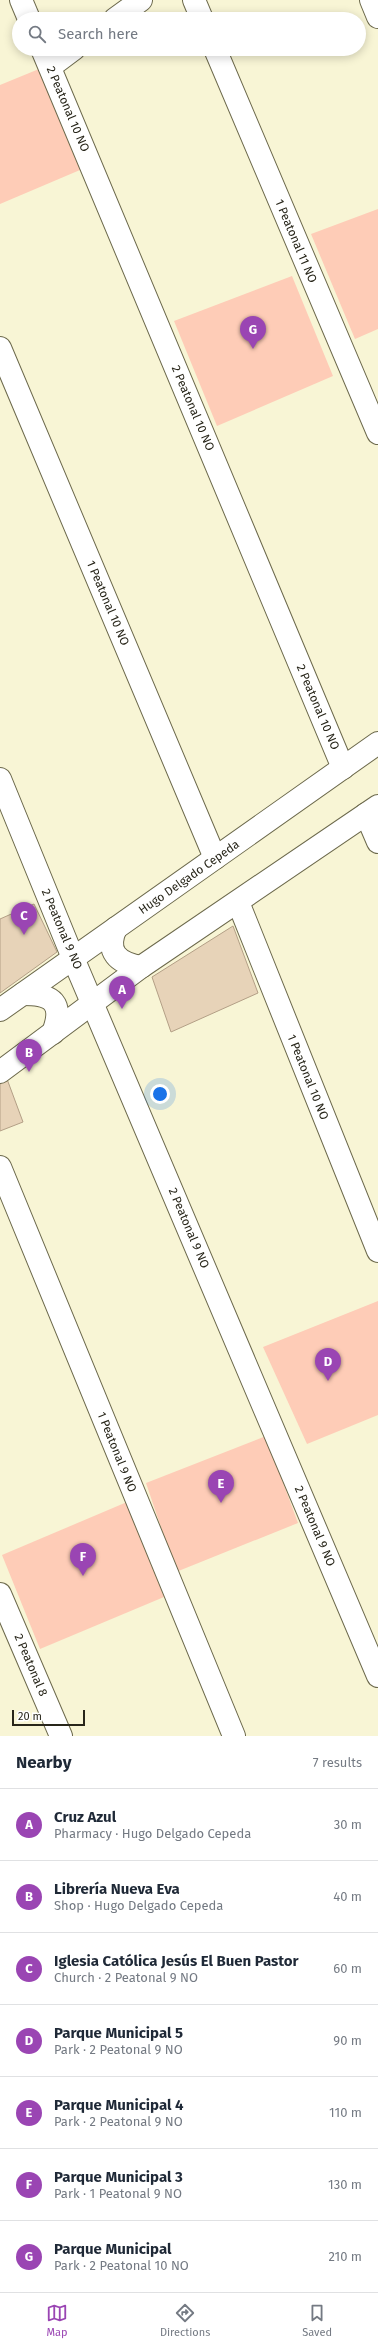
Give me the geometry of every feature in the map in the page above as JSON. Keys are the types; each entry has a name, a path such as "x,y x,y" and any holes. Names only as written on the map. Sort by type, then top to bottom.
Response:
{"street":[{"path":"21,0 26,12"},
{"path":"125,12 141,0"},
{"path":"194,0 199,12"},
{"path":"371,0 378,17"},
{"name":"1 Peatonal 11 NO","path":"218,56 378,433"},
{"name":"2 Peatonal 10 NO","path":"46,58 343,768"},
{"name":"1 Peatonal 10 NO","path":"0,348 215,858"},
{"name":"Hugo Delgado Cepeda","path":"0,1010 378,743"},
{"name":"2 Peatonal 9 NO","path":"0,779 73,958 94,1004 378,1676"},
{"path":"0,1072 94,1004 141,967 372,810 378,842"},
{"name":"1 Peatonal 10 NO","path":"238,902 378,1251"},
{"path":"116,928 111,940 114,952 120,961 141,967"},
{"path":"23,994 39,994 50,998 57,1009 58,1020 53,1033"},
{"name":"1 Peatonal 9 NO","path":"0,1167 234,1736"},
{"name":"2 Peatonal 8","path":"0,1594 61,1736"}],"shaded area":[{"path":"39,69 80,170 0,204 0,85"},
{"path":"378,209 378,329 355,339 311,234"},
{"path":"292,276 333,376 217,426 174,321"},
{"path":"378,1301 378,1415 307,1444 263,1347"},
{"path":"266,1436 298,1523 176,1572 146,1483"},
{"path":"127,1502 164,1597 40,1649 2,1555"}],"building":[{"path":"34,904 57,952 0,993 0,919"},
{"path":"233,926 258,993 171,1032 152,977"},
{"path":"7,1079 23,1122 0,1131 0,1084"}],"place":[{"name":"Parque Municipal","path":"253,349"},
{"name":"Iglesia Católica Jesús El Buen Pastor","path":"24,935"},
{"name":"Cruz Azul","path":"122,1009"},
{"name":"Librería Nueva Eva","path":"29,1072"},
{"name":"Parque Municipal 5","path":"328,1381"},
{"name":"Parque Municipal 4","path":"221,1503"},
{"name":"Parque Municipal 3","path":"83,1576"}]}
